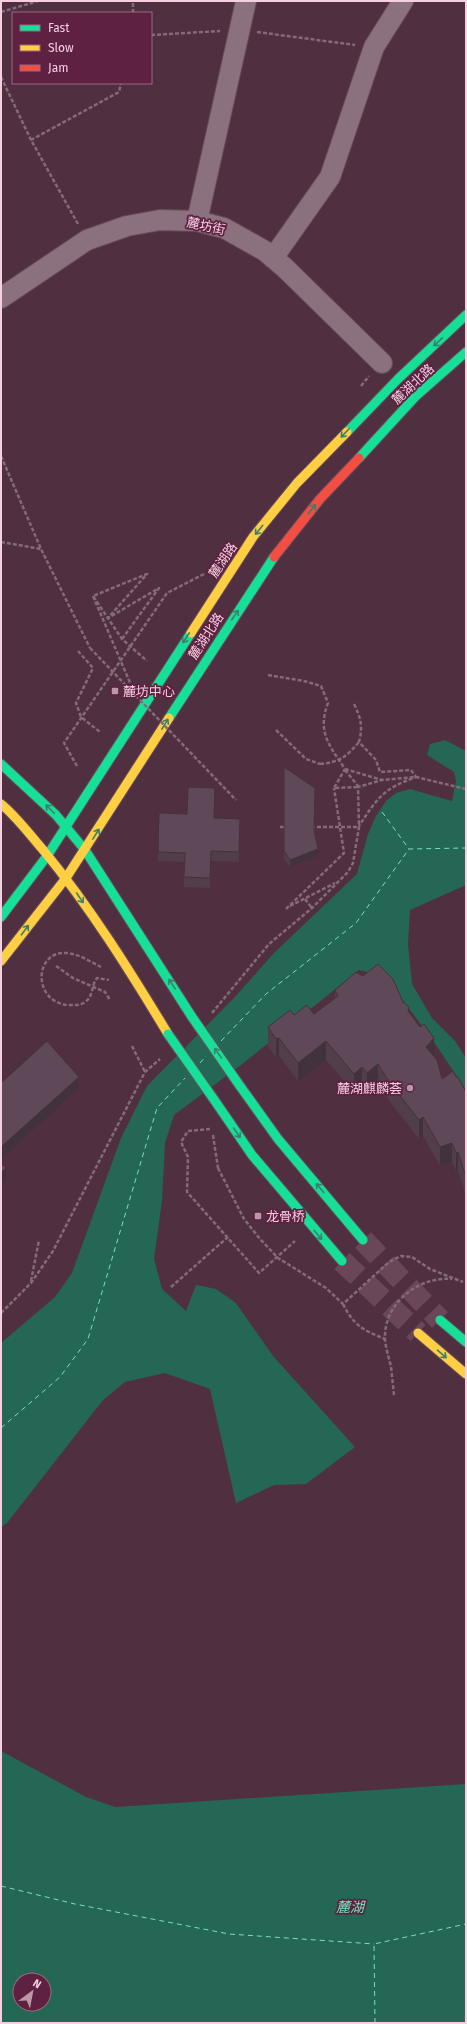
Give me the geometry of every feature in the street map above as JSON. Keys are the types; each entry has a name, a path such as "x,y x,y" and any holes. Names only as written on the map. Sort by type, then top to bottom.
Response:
{"street":[{"path":"197,221 246,1"},
{"path":"273,258 330,177 374,47 403,1"},
{"name":"麓坊街","path":"1,298 87,240 127,226 160,220 197,221 224,228 246,239 273,258 382,363"},
{"name":"麓湖路","path":"1,917 47,856 92,782 253,538 297,483 379,398 419,368 466,315"},
{"name":"麓湖北路","path":"1,961 66,878 85,850 209,655 277,553 320,499 398,416 466,352"},
{"path":"419,368 433,383"},
{"path":"379,398 398,416"},
{"path":"1,764 67,825 85,850 192,1017 240,1086 278,1139 363,1240"},
{"path":"1,804 12,813 66,878 145,996 168,1034 252,1155 342,1261"},
{"path":"440,1320 466,1342"},
{"path":"418,1333 466,1374"}],"path":[{"path":"1,12 38,1"},
{"path":"133,1 133,12"},
{"path":"152,35 239,29 374,47"},
{"path":"1,77 31,140 87,240"},
{"path":"31,140 119,92 121,84"},
{"path":"1,456 41,549 90,648 236,800"},
{"path":"1,542 41,549"},
{"path":"93,596 147,574 108,618"},
{"path":"76,766 64,743 81,717 167,593 205,574"},
{"path":"108,618 159,588 122,639"},
{"path":"93,596 135,694"},
{"path":"93,596 122,639 147,661"},
{"path":"78,651 93,668 76,703 81,717 100,732"},
{"path":"268,675 304,681 321,686 328,703 324,713 324,734 345,769 358,787 359,827"},
{"path":"276,730 306,759 320,764 335,763 348,754 359,742 362,730 360,716 354,704"},
{"path":"359,742 376,760 380,772 411,770 416,777"},
{"path":"345,769 382,780"},
{"path":"339,881 286,909 344,853 334,788 345,769"},
{"path":"334,788 358,787 382,780 416,777 466,789"},
{"path":"359,827 374,803 384,792 396,784 416,777"},
{"path":"280,827 287,827"},
{"path":"310,827 359,827"},
{"path":"305,899 312,908"},
{"path":"105,969 68,953 58,953 48,960 42,969 40,979 44,990 52,999 65,1005 78,1006 87,1002 92,993 94,982 97,978 113,981"},
{"path":"56,966 73,978 105,992 110,1000"},
{"path":"132,1046 145,1072"},
{"path":"295,1241 259,1273 187,1192 188,1157 181,1142 188,1131 212,1129 218,1168 244,1218 260,1239 278,1258 326,1288 343,1304 355,1323 363,1330 385,1339"},
{"path":"171,1288 228,1238"},
{"path":"31,1283 39,1240"},
{"path":"343,1304 389,1262 401,1256 412,1257 430,1269 465,1283"},
{"path":"394,1395 385,1339 389,1318 394,1307 411,1290 420,1284 442,1278 465,1283"}],"water":[{"path":"445,740 466,751 466,885 410,910 408,944 412,984 432,1018 455,1041 466,1058 466,1090 432,1039 404,1002 380,975 359,970 241,1065 174,1115 165,1143 162,1201 154,1259 162,1289 186,1311 196,1285 216,1289 236,1303 273,1356 355,1447 306,1484 274,1485 236,1503 210,1389 165,1373 125,1382 103,1400 7,1523 1,1527 1,1343 55,1297 72,1273 121,1138 147,1086 234,998 274,953 357,874 368,834 376,816 386,801 396,793 410,789 452,801 456,781 454,772 427,755 430,744"},
{"name":"麓湖","path":"1,1751 86,1797 115,1807 466,1784 466,2023 1,2023"}],"building":[{"path":"284,767 315,788 314,830 318,849 290,860 284,851"},
{"path":"188,787 215,788 214,818 240,819 239,852 211,851 210,878 184,877 185,853 158,852 159,813 187,814"},
{"name":"麓湖麒麟荟","path":"378,964 393,979 403,1002 409,1007 408,1011 420,1027 424,1024 434,1038 426,1047 437,1060 442,1079 453,1071 466,1092 466,1174 458,1152 456,1153 452,1143 440,1147 423,1117 419,1120 390,1083 378,1064 367,1073 362,1067 354,1074 326,1041 298,1063 279,1038 276,1039 268,1027 290,1010 294,1015 307,1005 314,1014 338,996 335,990 356,972 363,976"},
{"path":"47,1041 79,1077 1,1147 1,1083"},
{"path":"1,1163 6,1168 1,1173"}],"ferry route":[{"path":"382,812 409,849 466,848"},
{"path":"221,1041 266,994 356,923 409,849"},
{"path":"200,1063 206,1056"},
{"path":"1,1428 60,1377 88,1339 157,1108 185,1078"},
{"path":"1,1886 75,1904 229,1934 374,1944"},
{"path":"375,2023 374,1944 466,1924"}],"tunnel":[{"path":"363,1240 440,1320"},
{"path":"342,1261 418,1333"}],"traffic: fast":[{"path":"347,432 398,379 466,315"},
{"path":"359,458 415,397 466,352"},
{"path":"169,718 274,557"},
{"path":"1,917 47,856 191,633"},
{"path":"1,764 56,815 85,850 192,1017"},
{"path":"192,1017 240,1086"},
{"path":"168,1034 215,1101"},
{"path":"240,1086 278,1139 363,1240"},
{"path":"215,1101 252,1155 342,1261"},
{"path":"440,1320 466,1342"}],"traffic: slow":[{"path":"191,633 253,537 297,483 347,432"},
{"path":"1,961 66,878 169,718"},
{"path":"1,804 44,851 77,894 124,963 168,1034"},
{"path":"418,1333 466,1374"}],"traffic: jam":[{"path":"274,557 320,499 359,458"}],"place":[{"name":"麓坊中心","path":"115,691"},
{"name":"麓湖麒麟荟","path":"410,1088"},
{"name":"龙骨桥","path":"258,1216"}]}
